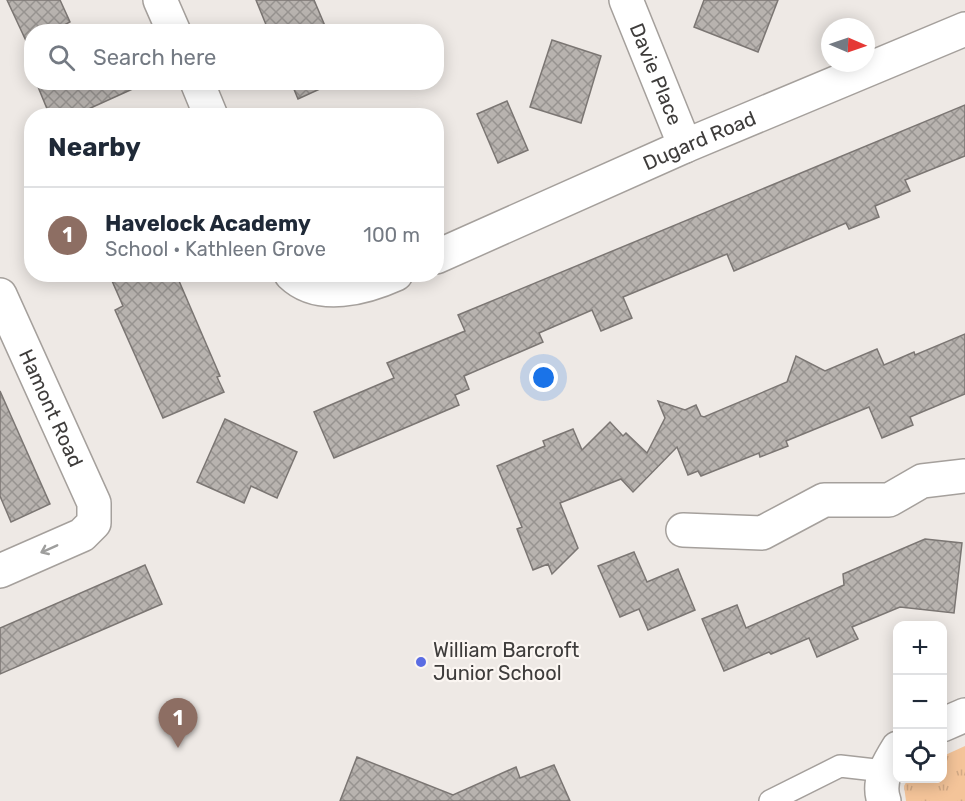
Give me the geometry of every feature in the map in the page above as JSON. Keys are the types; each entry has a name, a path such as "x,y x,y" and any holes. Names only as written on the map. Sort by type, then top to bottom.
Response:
{"street":[{"path":"160,0 170,24"},
{"name":"Davie Place","path":"626,0 685,146"},
{"name":"Dugard Road","path":"444,252 685,146 965,29"},
{"path":"200,90 207,108"},
{"path":"299,282 337,291 380,282"},
{"name":"Hamont Road","path":"0,295 94,503 94,523 82,535 0,571"},
{"path":"683,530 762,533 824,500 889,500 922,481 965,476"},
{"path":"947,723 965,715"}],"lane":[{"path":"770,801 840,766 888,773"}],"green space":[{"path":"965,746 965,801 906,801 906,783 947,783 947,754"}],"building":[{"path":"7,0 60,0 70,22 66,24 24,24 24,37"},
{"path":"256,0 314,0 324,24 266,24"},
{"path":"704,0 778,0 758,52 694,27"},
{"path":"552,40 601,56 581,123 530,107"},
{"path":"39,90 130,90 91,108 47,108"},
{"path":"294,90 318,90 298,99"},
{"path":"507,101 528,150 498,163 477,114"},
{"path":"965,105 965,156 905,180 910,191 875,206 879,217 849,229 846,223 734,271 727,254 623,297 632,318 601,331 592,310 539,333 543,342 464,376 469,389 455,395 459,405 334,458 314,412 394,378 387,363 465,331 458,315"},
{"path":"112,282 179,282 220,376 217,377 224,392 163,418 115,310 123,306"},
{"path":"965,334 965,394 910,417 913,425 882,438 869,407 786,441 788,446 760,457 759,453 701,476 698,471 688,475 677,447 633,492 621,479 560,503 578,548 552,574 548,564 533,570 517,529 522,527 497,466 545,446 543,441 573,429 582,450 610,422 623,436 626,433 647,453 665,418 658,401 685,410 696,405 701,416 704,417 787,382 796,356 825,371 877,349 884,365"},
{"path":"0,391 50,504 11,522 0,496"},
{"path":"225,419 297,452 277,498 251,486 244,503 197,482"},
{"path":"925,539 962,543 954,613 900,607 852,627 858,639 817,657 809,638 724,671 702,619 737,605 746,628 844,585 843,574"},
{"path":"634,552 647,582 678,569 695,610 648,630 639,609 620,617 598,566"},
{"path":"145,565 162,604 0,674 0,628"},
{"path":"357,757 453,795 516,767 520,778 554,765 570,801 340,801"}],"place":[{"name":"William Barcroft Junior School","path":"421,662"},
{"name":"Havelock Academy","path":"178,748"}]}
